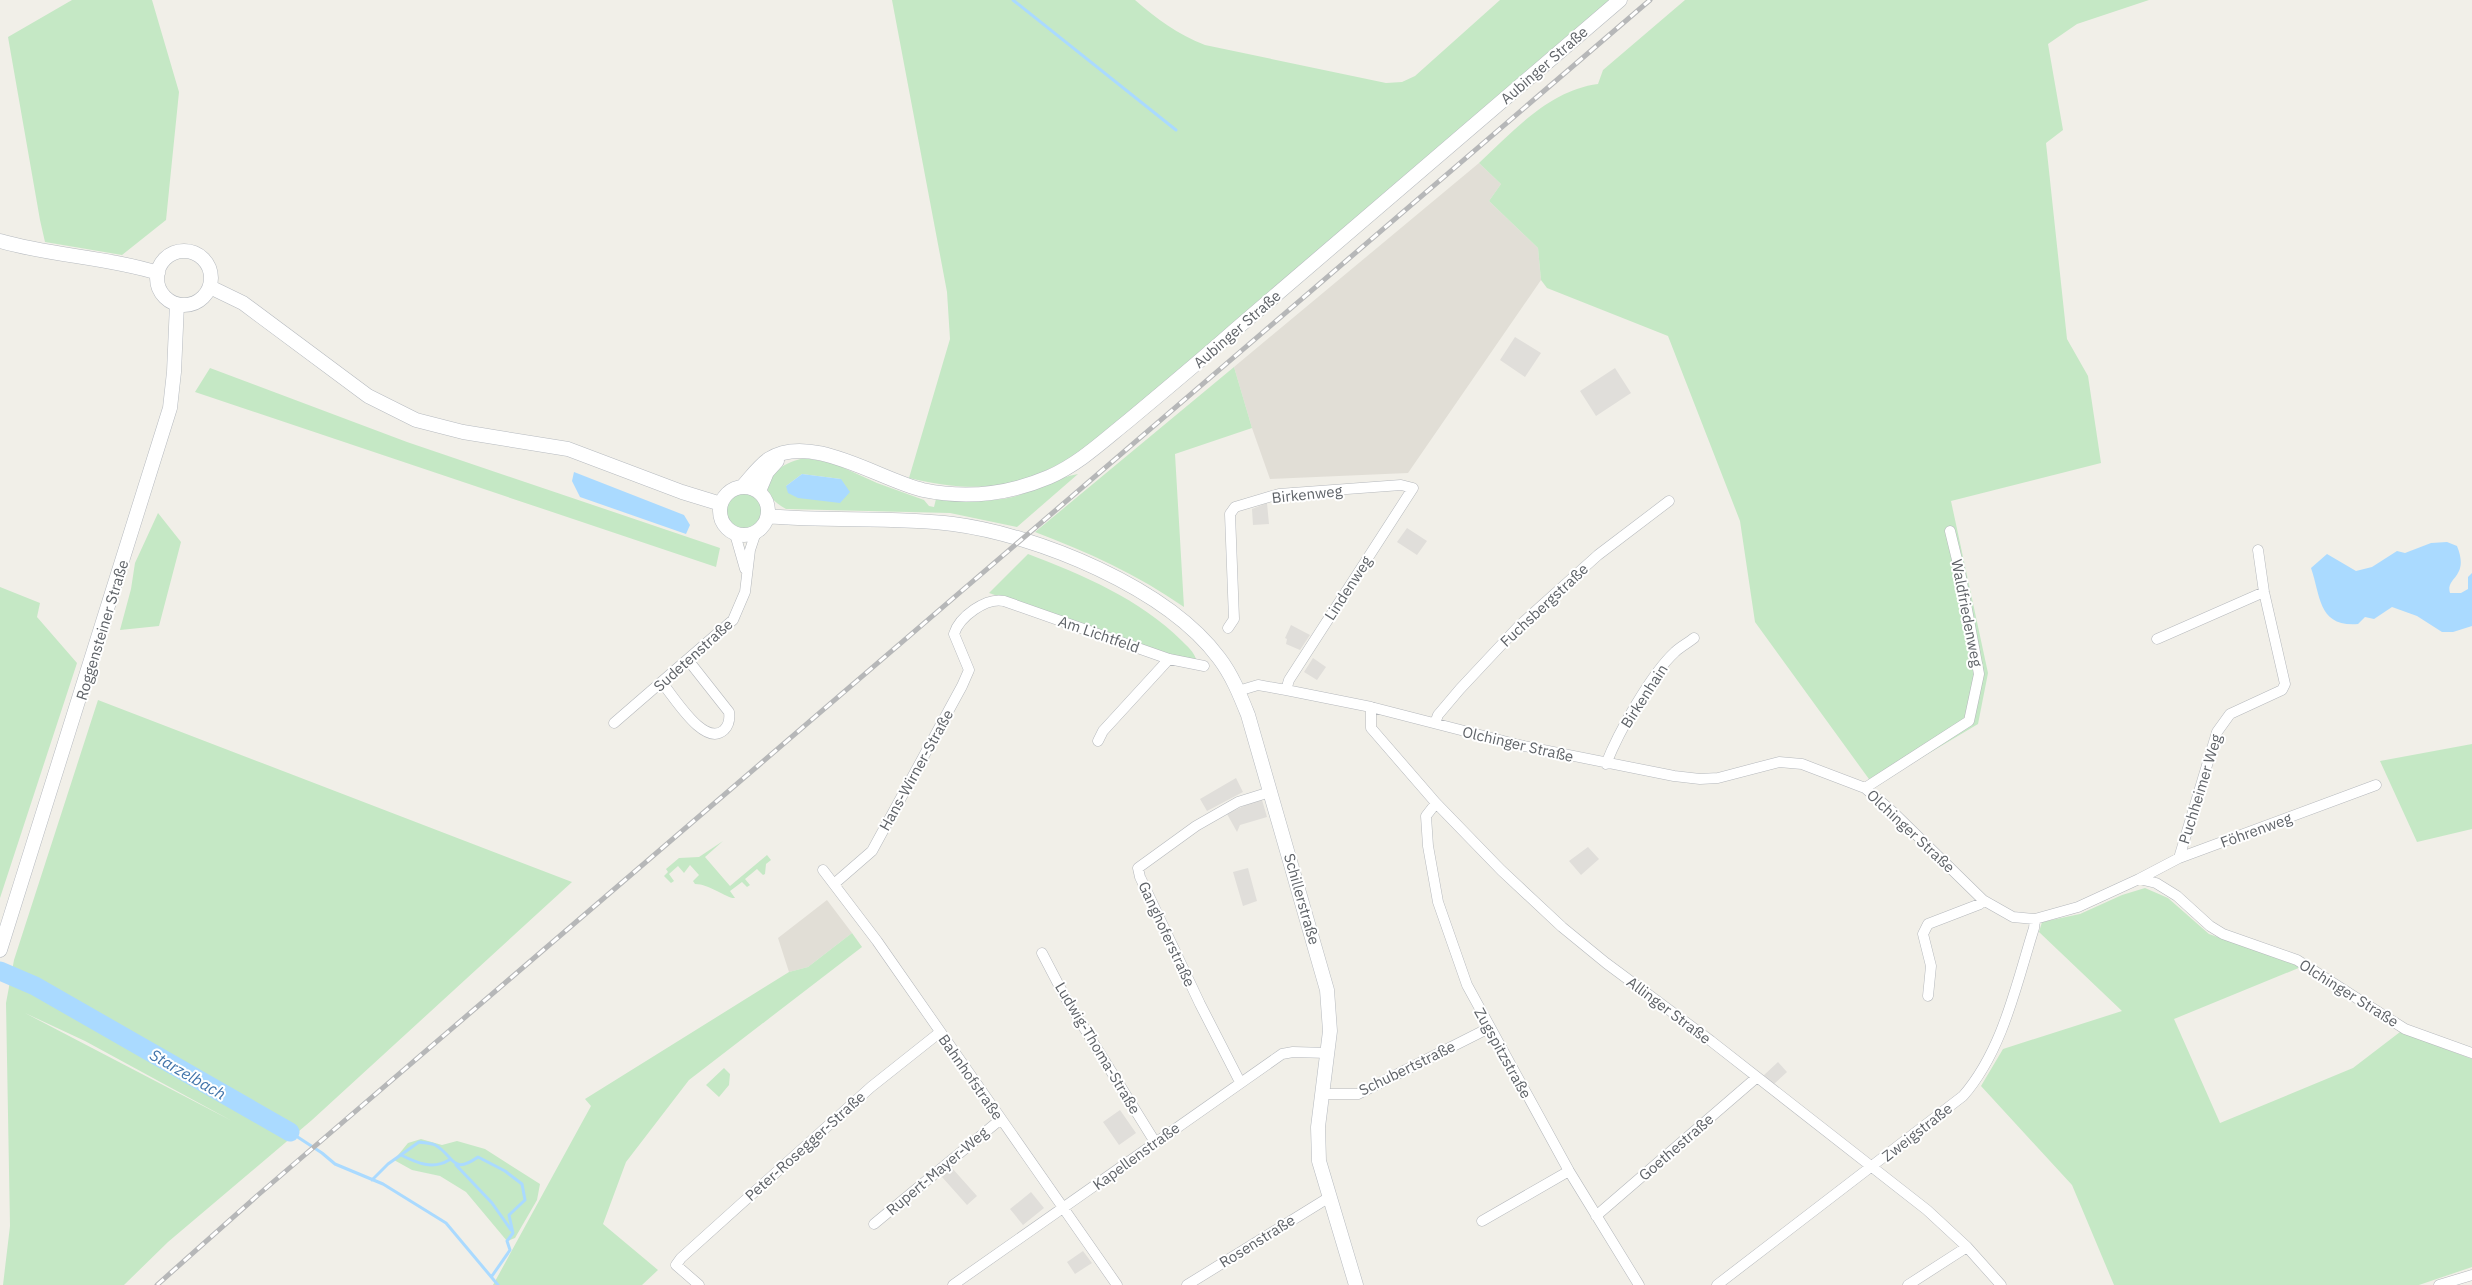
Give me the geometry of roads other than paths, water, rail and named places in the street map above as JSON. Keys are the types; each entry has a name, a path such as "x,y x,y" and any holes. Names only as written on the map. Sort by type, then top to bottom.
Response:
{"main road":[{"name":"Aubinger Straße","path":"743,486 767,460 793,452 824,453 899,483 940,493 968,495 1004,491 1052,476 1090,452 1192,368 1620,0"},
{"path":"0,241 22,247 130,265 158,273"},
{"path":"190,252 198,255 210,269 210,287 200,300 193,304 177,304 170,300 160,288 158,273 161,265 173,254 190,252"},
{"path":"210,287 243,303 368,396 409,417 463,432 568,449 682,492 720,504"},
{"name":"Roggensteiner Straße","path":"0,950 170,408 174,372 177,304"},
{"path":"758,491 767,472 793,452"},
{"path":"743,486 758,491 768,505 768,516 762,528 746,535 735,534 724,525 721,518 720,504 729,491 743,486"},
{"name":"Schillerstraße","path":"768,516 922,521 982,529 1063,553 1109,574 1175,615 1193,629 1218,656 1238,691 1251,724 1327,990 1330,1016 1328,1053 1317,1144 1318,1161 1356,1285"}],"street":[{"name":"Birkenweg","path":"1228,628 1234,619 1230,514 1235,507 1279,494 1401,485 1413,488"},
{"name":"Lindenweg","path":"1286,690 1289,680 1413,488"},
{"name":"Fuchsbergstraße","path":"1435,723 1438,715 1460,689 1519,626 1598,555 1669,501"},
{"name":"Waldfriedenweg","path":"1865,788 1969,721 1979,674 1960,572 1950,531"},
{"name":"Sudetenstraße","path":"614,723 734,620 743,602 750,550 756,532"},
{"name":"Sudetenstraße","path":"735,534 746,572"},
{"name":"Puchheimer Weg","path":"2179,858 2217,732 2230,714 2282,690 2285,684 2264,592 2258,550"},
{"path":"2157,639 2264,592"},
{"name":"Hans-Wirner-Straße","path":"834,884 872,851 962,686 969,670 968,662 957,644 954,634 958,625 984,604 994,600"},
{"name":"Am Lichtfeld","path":"994,600 1004,601 1169,659 1204,666"},
{"name":"Birkenhain","path":"1606,764 1614,744 1660,668 1676,651 1694,638"},
{"path":"1098,741 1103,731 1169,659"},
{"path":"662,682 700,730 710,734 722,732 729,723 729,712 688,660"},
{"name":"Olchinger Straße","path":"1238,691 1258,685 1286,690 1371,707 1606,764 1700,779 1718,778 1780,762 1791,762 1865,788 1894,813 1983,900 2013,917 2035,919 2078,907 2139,879 2156,884 2176,896 2210,926 2223,934 2297,960 2405,1029 2472,1053"},
{"name":"Allinger Straße","path":"1371,707 1371,728 1436,802 1500,870 1579,941 1927,1210 1967,1247 2002,1285"},
{"name":"Föhrenweg","path":"2139,879 2179,858 2376,785"},
{"name":"Ganghoferstraße","path":"1240,1082 1200,1004 1138,868 1212,816 1238,802 1270,792"},
{"name":"Zugspitzstraße","path":"1436,802 1426,816 1425,822 1438,902 1464,978 1489,1028 1569,1171 1635,1283"},
{"name":"Bahnhofstraße","path":"823,870 877,941 1117,1285"},
{"path":"1928,996 1932,976 1924,934 1925,929 1928,924 1980,904 1983,900"},
{"name":"Zweigstraße","path":"1717,1285 1872,1168 1963,1096 1973,1085 2001,1032 2034,928 2035,919"},
{"name":"Ludwig-Thoma-Straße","path":"1042,953 1065,997 1155,1142"},
{"name":"Schubertstraße","path":"1322,1094 1358,1094 1489,1028"},
{"name":"Peter-Rosegger-Straße","path":"699,1285 676,1265 701,1240 865,1092 940,1032"},
{"name":"Kapellenstraße","path":"952,1285 1282,1054 1293,1052 1328,1053"},
{"name":"Goethestraße","path":"1596,1216 1756,1078"},
{"name":"Rupert-Mayer-Weg","path":"874,1224 1001,1119"},
{"path":"1482,1221 1569,1171"},
{"name":"Rosenstraße","path":"1187,1285 1328,1198"},
{"path":"1908,1285 1967,1247"},
{"path":"2439,1285 2472,1275"}],"water":[{"path":"574,472 684,515 690,525 686,534 580,497 572,481"},
{"path":"802,474 841,479 850,492 840,503 798,498 788,493 786,486"},
{"path":"2447,542 2457,546 2461,565 2449,588 2450,593 2461,593 2468,589 2468,577 2472,573 2472,626 2453,632 2442,632 2417,616 2392,607 2374,619 2365,617 2358,624 2345,624 2335,621 2323,608 2311,568 2327,554 2356,571 2372,567 2397,551 2405,553 2431,543"}],"waterway":[{"path":"1013,0 1176,130"},
{"name":"Starzelbach","path":"0,971 35,986 290,1132"},
{"name":"Starzelbach","path":"290,1132 335,1164 383,1184 446,1223 498,1285"},
{"name":"Starzelbach","path":"372,1180 388,1164 419,1142 435,1145 458,1164 463,1165 478,1157 505,1171 522,1184 525,1200 509,1215 513,1233 507,1241 510,1250 492,1276"},
{"name":"Starzelbach","path":"401,1155 419,1163 431,1165 437,1165 449,1160"},
{"name":"Starzelbach","path":"456,1165 492,1203 511,1230"}],"railway":[{"path":"157,1285 258,1195 1650,0"}]}
